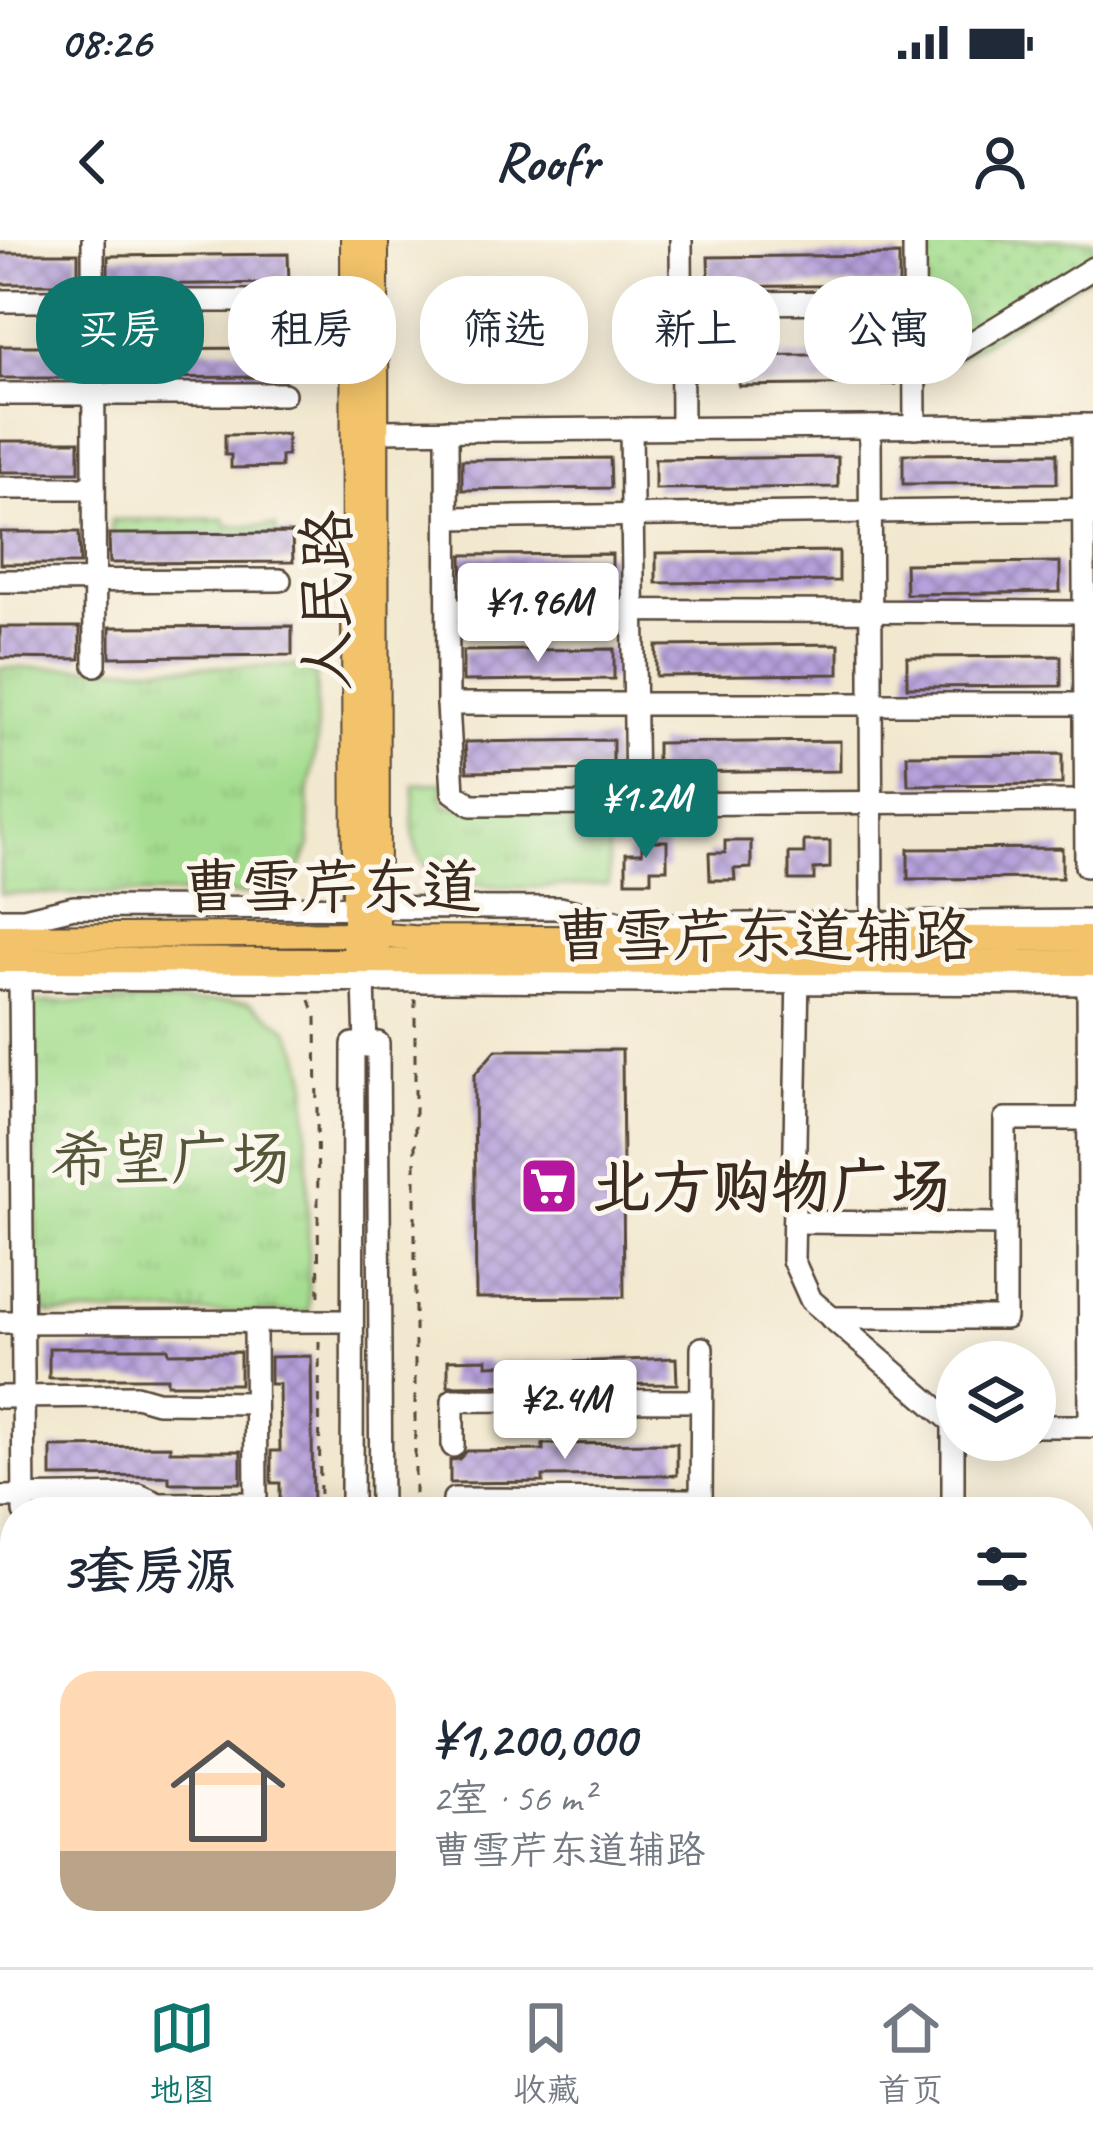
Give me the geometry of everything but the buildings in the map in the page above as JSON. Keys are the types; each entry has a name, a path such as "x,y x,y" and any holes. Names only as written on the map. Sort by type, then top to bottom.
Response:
{"main road":[{"name":"人民路","path":"352,240 367,908"},
{"name":"人民路","path":"366,954 376,240"},
{"name":"曹雪芹东道","path":"0,937 798,973 1091,977"},
{"name":"曹雪芹东道","path":"0,960 1093,939"}],"street":[{"path":"94,240 94,276"},
{"path":"682,240 682,276"},
{"path":"914,240 915,276"},
{"path":"972,342 1093,268"},
{"path":"0,301 36,301"},
{"path":"94,384 94,665"},
{"path":"682,384 682,428"},
{"path":"915,427 916,384"},
{"path":"0,394 284,394"},
{"path":"376,430 1088,425 1086,866"},
{"path":"870,427 872,922"},
{"path":"632,429 636,803"},
{"path":"447,430 453,792 471,806 1089,801"},
{"path":"0,488 94,488"},
{"path":"448,518 1088,509"},
{"path":"0,580 280,580"},
{"path":"448,610 1089,611"},
{"path":"448,704 1089,704"},
{"name":"曹雪芹东道辅路","path":"0,919 24,919 74,907 560,908 630,925 1093,921"},
{"name":"曹雪芹东道辅路","path":"10,979 293,981 366,954 423,981 798,973"},
{"name":"人民路","path":"366,954 366,1046"},
{"path":"798,973 793,1260 811,1300 936,1409"},
{"path":"1056,1426 1091,1426 1091,977"},
{"path":"10,979 11,1397 23,1497"},
{"name":"人民路","path":"352,1497 353,1044 378,1042 381,1497"},
{"path":"831,1318 1005,1318 1005,1119 1091,1119"},
{"path":"794,1222 1005,1224"},
{"path":"10,1322 351,1321"},
{"path":"255,1322 256,1497"},
{"path":"701,1497 702,1348"},
{"path":"11,1397 136,1396 157,1402 255,1403"},
{"path":"453,1446 453,1400 701,1401"},
{"path":"953,1497 954,1461"},
{"path":"113,1497 143,1497"}],"path":[{"path":"293,981 309,997 316,1017 320,1497"},
{"path":"415,1497 413,1012 423,981"}],"green space":[{"path":"923,240 1093,240 1093,274 972,350 972,276 923,276"},
{"path":"225,519 226,526 276,526 276,535 111,536 111,520"},
{"path":"316,666 317,741 308,794 310,845 291,877 242,894 0,894 0,668"},
{"path":"443,783 444,807 608,805 609,884 507,888 433,872 420,858 414,841 414,784"},
{"name":"希望广场","path":"33,1002 249,1002 287,1028 300,1051 307,1080 309,1312 50,1314 37,1303"}],"place":[{"name":"北方购物广场","path":"549,1186"}]}
